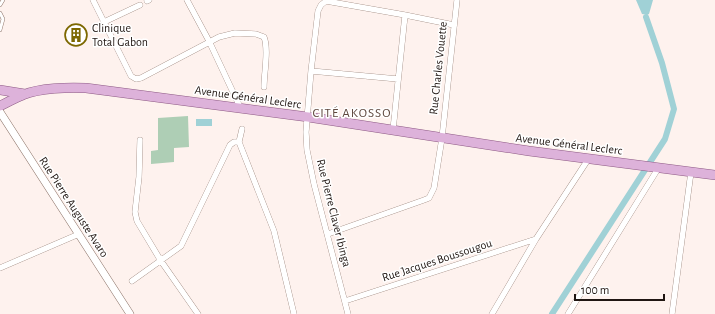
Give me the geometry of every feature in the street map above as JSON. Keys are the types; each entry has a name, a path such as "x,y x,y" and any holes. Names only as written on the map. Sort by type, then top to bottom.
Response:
{"main road":[{"name":"Avenue Général Leclerc","path":"24,94 55,88 86,88 308,117 529,151 715,175"},
{"path":"0,90 24,94"},
{"path":"0,106 24,94"}],"street":[{"path":"93,0 131,76 136,79 141,78 209,41 226,34 256,34 264,37 266,47 264,87"},
{"path":"187,0 209,41 240,108"},
{"name":"Rue Charles Vouette","path":"328,234 429,198 434,188 442,138 457,0"},
{"name":"Rue Pierre Claver Ibinga","path":"348,314 309,166 307,150 311,71 318,11 321,5 326,1 405,15"},
{"path":"104,22 140,5"},
{"path":"393,130 405,15 454,26"},
{"path":"311,71 398,79"},
{"name":"Rue Pierre Auguste Avaro","path":"0,112 130,314"},
{"path":"242,129 238,142 274,230 294,314"},
{"path":"140,140 139,177 135,212 137,221 160,261 198,314"},
{"path":"132,281 181,246 230,145 234,142 238,142"},
{"path":"492,314 536,239 589,158"},
{"path":"568,314 657,167"},
{"path":"672,314 691,172"},
{"path":"0,268 79,234"},
{"name":"Rue Jacques Boussougou","path":"345,301 536,239"}],"lane":[{"path":"0,5 3,0"},
{"path":"0,13 2,20 0,30"}],"green space":[{"path":"188,116 189,147 174,148 174,162 151,164 151,151 158,150 158,118"}],"water":[{"path":"636,0 653,0 649,14 642,14"},
{"path":"196,119 212,119 212,126 196,126"}],"waterway":[{"path":"552,314 665,139 674,109 662,63 646,17"}],"place":[{"name":"Clinique Total Gabon","path":"76,35"}],"district":[{"name":"CITÉ AKOSSO","path":"352,112"}]}
